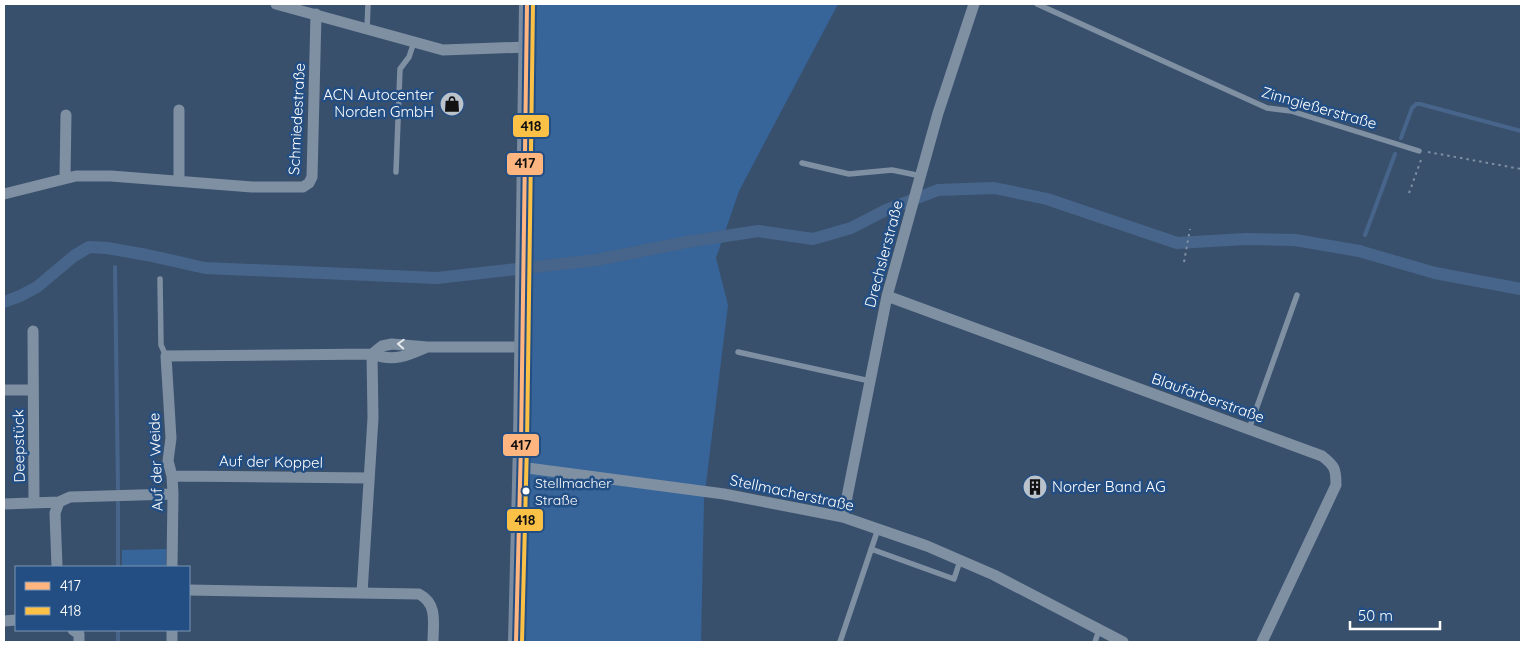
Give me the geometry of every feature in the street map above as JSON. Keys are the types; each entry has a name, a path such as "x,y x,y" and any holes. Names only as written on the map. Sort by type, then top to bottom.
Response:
{"main road":[{"path":"516,642 526,4"}],"street":[{"path":"276,4 443,50 526,47"},
{"name":"Drechslerstraße","path":"843,516 887,296 938,113 974,4"},
{"name":"Schmiedestraße","path":"4,194 76,176 111,176 252,187 303,187 309,183 312,177 316,14"},
{"path":"179,110 179,181"},
{"path":"65,178 66,115"},
{"name":"Blaufärberstraße","path":"887,296 1322,456 1332,464 1336,472 1336,485 1262,642"},
{"name":"Deepstück","path":"32,331 34,502"},
{"path":"166,356 372,354 383,358 403,358 427,347 522,347"},
{"path":"362,593 373,418 372,354"},
{"name":"Auf der Weide","path":"166,356 171,438 168,460 172,476 173,494 172,566"},
{"name":"Deepstück","path":"4,390 33,390"},
{"name":"Stellmacherstraße","path":"520,467 724,494 843,516 927,546 994,575 1123,642"},
{"name":"Auf der Koppel","path":"172,476 369,478"},
{"name":"Deepstück","path":"4,504 59,502 70,497 173,494"},
{"path":"57,566 55,513 59,502"},
{"path":"190,590 419,594 427,598 432,608 433,642"},
{"path":"75,631 79,634 79,642"}],"lane":[{"path":"367,30 368,4"},
{"name":"Zinngießerstraße","path":"1037,4 1267,108 1291,111 1419,151"},
{"path":"396,172 400,69 409,57 414,42"},
{"path":"802,163 850,174 892,170 921,176"},
{"name":"Auf der Weide","path":"160,279 161,345 166,356"},
{"path":"1249,429 1297,294"},
{"path":"738,352 870,381"},
{"path":"840,642 878,529"},
{"path":"871,549 954,579 960,561"},
{"path":"1095,642 1099,630"}],"path":[{"path":"1409,193 1421,161 1419,151 1521,169"},
{"path":"1184,262 1190,229"}],"shaded area":[{"path":"534,4 838,4 739,191 716,258 728,305 704,500 701,642 523,642"},
{"path":"166,549 166,566 122,566 122,550"}],"waterway":[{"path":"1401,138 1412,108 1416,104 1521,131"},
{"path":"1365,235 1395,154"},
{"path":"4,302 37,287 74,256 89,247 147,255 205,268 437,278 597,260 687,242 758,231 813,239 851,228 886,210 938,190 994,188 1047,199 1177,243 1246,239 1295,240 1359,251 1435,273 1521,289"},
{"path":"1359,251 1361,247"},
{"path":"115,267 118,489"},
{"path":"118,502 118,566"},
{"path":"118,631 118,642"}],"transit line":[{"name":"417","path":"516,642 521,444 527,4"},
{"name":"418","path":"522,642 527,444 533,4"}],"place":[{"name":"ACN Autocenter Norden GmbH","path":"452,104"},
{"name":"Norder Band AG","path":"1035,487"},
{"name":"Stellmacher Straße","path":"526,491"}]}
